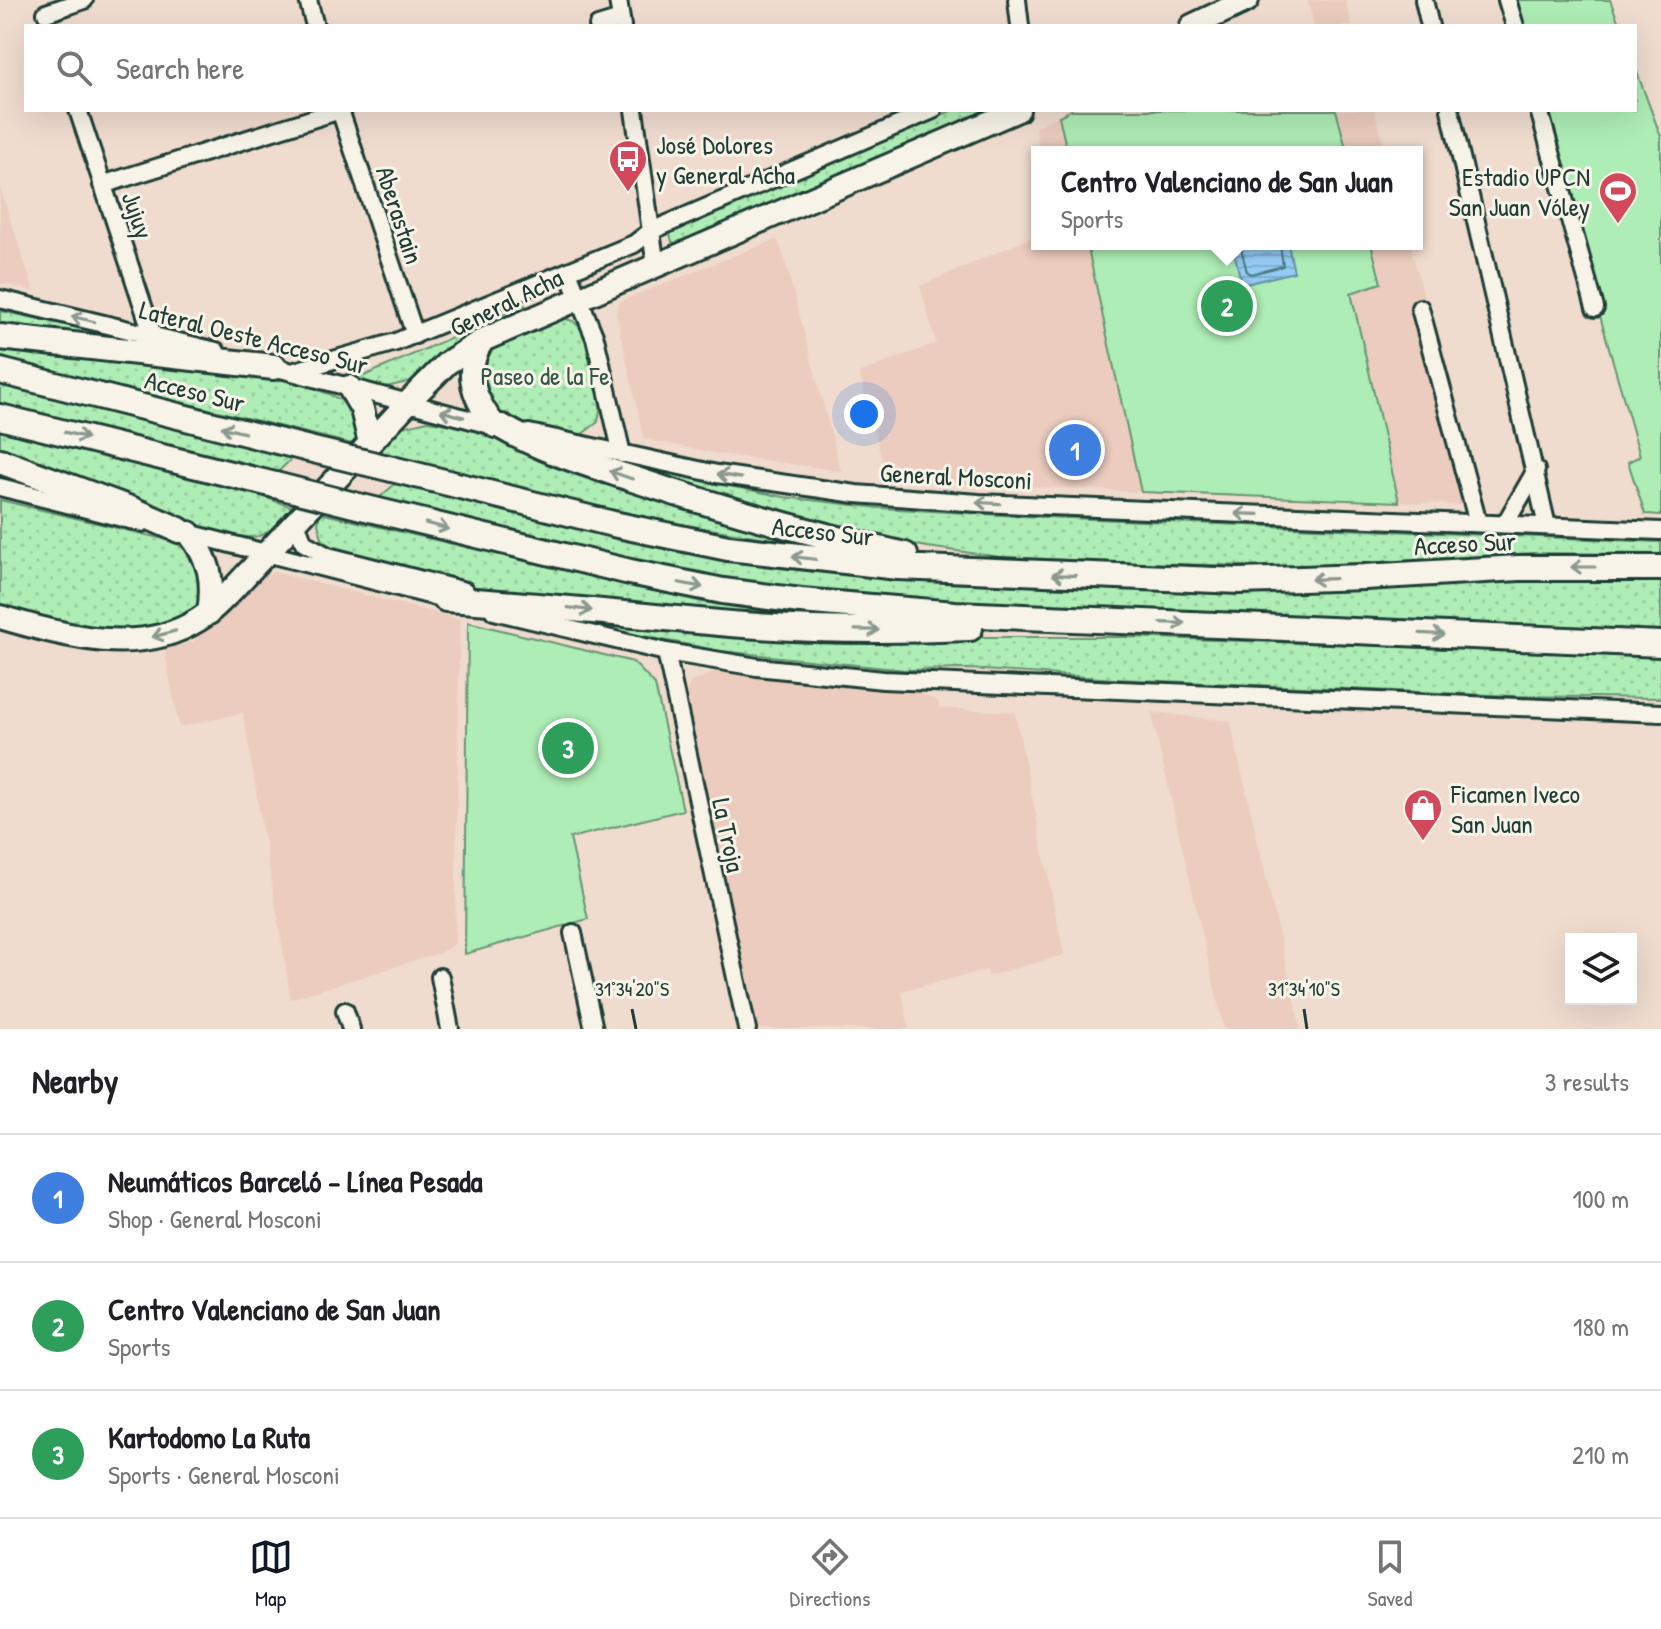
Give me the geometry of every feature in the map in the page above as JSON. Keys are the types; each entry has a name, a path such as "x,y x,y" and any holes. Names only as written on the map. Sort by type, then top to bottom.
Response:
{"highway":[{"path":"0,337 283,369"},
{"name":"Acceso Sur","path":"0,371 600,521 728,548 829,561 994,572 1252,581 1519,568 1661,568"},
{"path":"0,417 590,564 744,594 896,610 1661,644"},
{"path":"498,427 554,453 742,514 866,547 994,572"},
{"path":"0,461 184,532"},
{"path":"446,599 746,625 848,630 966,629 1125,621"}],"main road":[{"path":"1198,16 1247,0"},
{"name":"General Acha","path":"0,617 109,641 151,638 190,625 209,613 267,552 300,533 370,443 408,402 447,363 483,340 1013,112"},
{"path":"483,340 471,373 474,394 498,427"},
{"path":"349,387 362,409 370,443"},
{"path":"184,532 198,545 210,569 212,587 209,613"}],"street":[{"path":"45,13 84,0"},
{"path":"308,0 314,24"},
{"path":"618,0 621,22"},
{"path":"1017,0 1020,24"},
{"path":"1424,0 1430,24"},
{"path":"1507,0 1514,24"},
{"name":"Jujuy","path":"79,112 153,336"},
{"path":"102,185 334,112"},
{"name":"Aberastain","path":"341,112 415,335"},
{"path":"634,112 656,267"},
{"name":"General Acha","path":"283,369 346,358 415,335 634,244 651,231 928,112"},
{"path":"1450,112 1547,526"},
{"path":"1540,112 1595,308"},
{"path":"568,272 595,338 622,454"},
{"name":"Lateral Oeste Acceso Sur","path":"0,299 283,369 498,427"},
{"path":"1420,308 1478,523"},
{"name":"General Mosconi","path":"498,427 794,487 884,497 1661,531"},
{"path":"1505,524 1536,470"},
{"path":"0,487 666,652 757,667 883,680 1661,713"},
{"path":"300,533 330,570"},
{"path":"300,533 328,556 466,592 512,615"},
{"name":"La Troja","path":"666,652 747,1029"},
{"path":"573,933 594,1029"},
{"path":"440,977 450,1029"},
{"path":"345,1011 351,1029"}],"shaded area":[{"path":"1308,0 1345,0 1351,24 1314,24"},
{"path":"1337,112 1375,112 1384,146 1345,146"},
{"path":"1059,116 1066,146 1039,146 1035,127"},
{"path":"0,188 34,291 0,283"},
{"path":"1031,238 1031,250 1088,250 1141,492 886,476 859,373 936,343 920,286"},
{"path":"777,239 841,471 720,454 644,439 616,313 620,301"},
{"path":"1373,250 1412,250 1480,506 1399,502 1351,292 1381,283"},
{"path":"273,572 460,619 455,944 439,953 291,999 243,713 179,727 164,648 193,642 254,582"},
{"path":"720,669 910,689 938,701 939,708 1015,712 1064,955 988,976 987,970 902,991 909,1029 754,1029 682,704 690,683"},
{"path":"1151,712 1230,721 1301,1029 1224,1029"}],"green space":[{"path":"1510,0 1610,0 1619,24 1516,24"},
{"name":"Estadio UPCN San Juan Vóley","path":"1637,72 1661,137 1661,515 1645,514 1628,462 1640,456 1542,112 1637,112"},
{"path":"948,112 988,112 685,244 672,242 669,229"},
{"path":"1067,112 1337,112 1345,146 1066,146 1059,116"},
{"path":"1088,250 1373,250 1381,283 1351,293 1399,502 1141,492"},
{"path":"525,305 528,311 412,381 386,387 347,378 364,376"},
{"path":"0,311 98,331 157,343 0,328"},
{"name":"Paseo de la Fe","path":"548,319 573,321 587,334 602,398 598,422 581,435 504,419 498,416 479,391 486,355 491,349"},
{"path":"0,342 276,376 319,387 318,390 348,406 359,437 352,444 0,358"},
{"path":"0,384 293,457 276,474 0,404"},
{"path":"428,421 448,422 824,547 666,522 399,459 378,451 402,427"},
{"path":"0,431 264,497 292,507 263,535 247,537 222,533 221,536 0,456"},
{"path":"549,444 625,464 784,497 880,508 1661,542 1661,554 1534,553 1295,567 1000,557 826,528"},
{"path":"396,483 684,551 789,568 946,583 1240,594 1370,590 1535,576 1661,581 1661,631 918,600 814,592 701,578 375,498"},
{"path":"0,500 172,541 189,553 196,563 200,576 199,601 179,619 129,630 84,627 0,605"},
{"path":"320,513 702,602 775,613 886,621 805,622 498,593 340,552 327,545 322,538 318,524"},
{"path":"553,612 963,637 1124,637 1661,655 1661,698 1515,696 1115,679 969,669 905,670 721,651 565,621"},
{"path":"468,622 633,662 655,685 683,810 570,838 588,919 465,954"}],"water":[{"path":"1233,250 1289,250 1294,272 1242,285"}],"place":[{"name":"José Dolores y General Acha","path":"628,193"},
{"name":"Estadio UPCN San Juan Vóley","path":"1618,225"},
{"name":"Centro Valenciano de San Juan","path":"1227,306"},
{"name":"Neumáticos Barceló - Línea Pesada","path":"1075,450"},
{"name":"Kartodomo La Ruta","path":"568,748"},
{"name":"Ficamen Iveco San Juan","path":"1423,842"}]}
